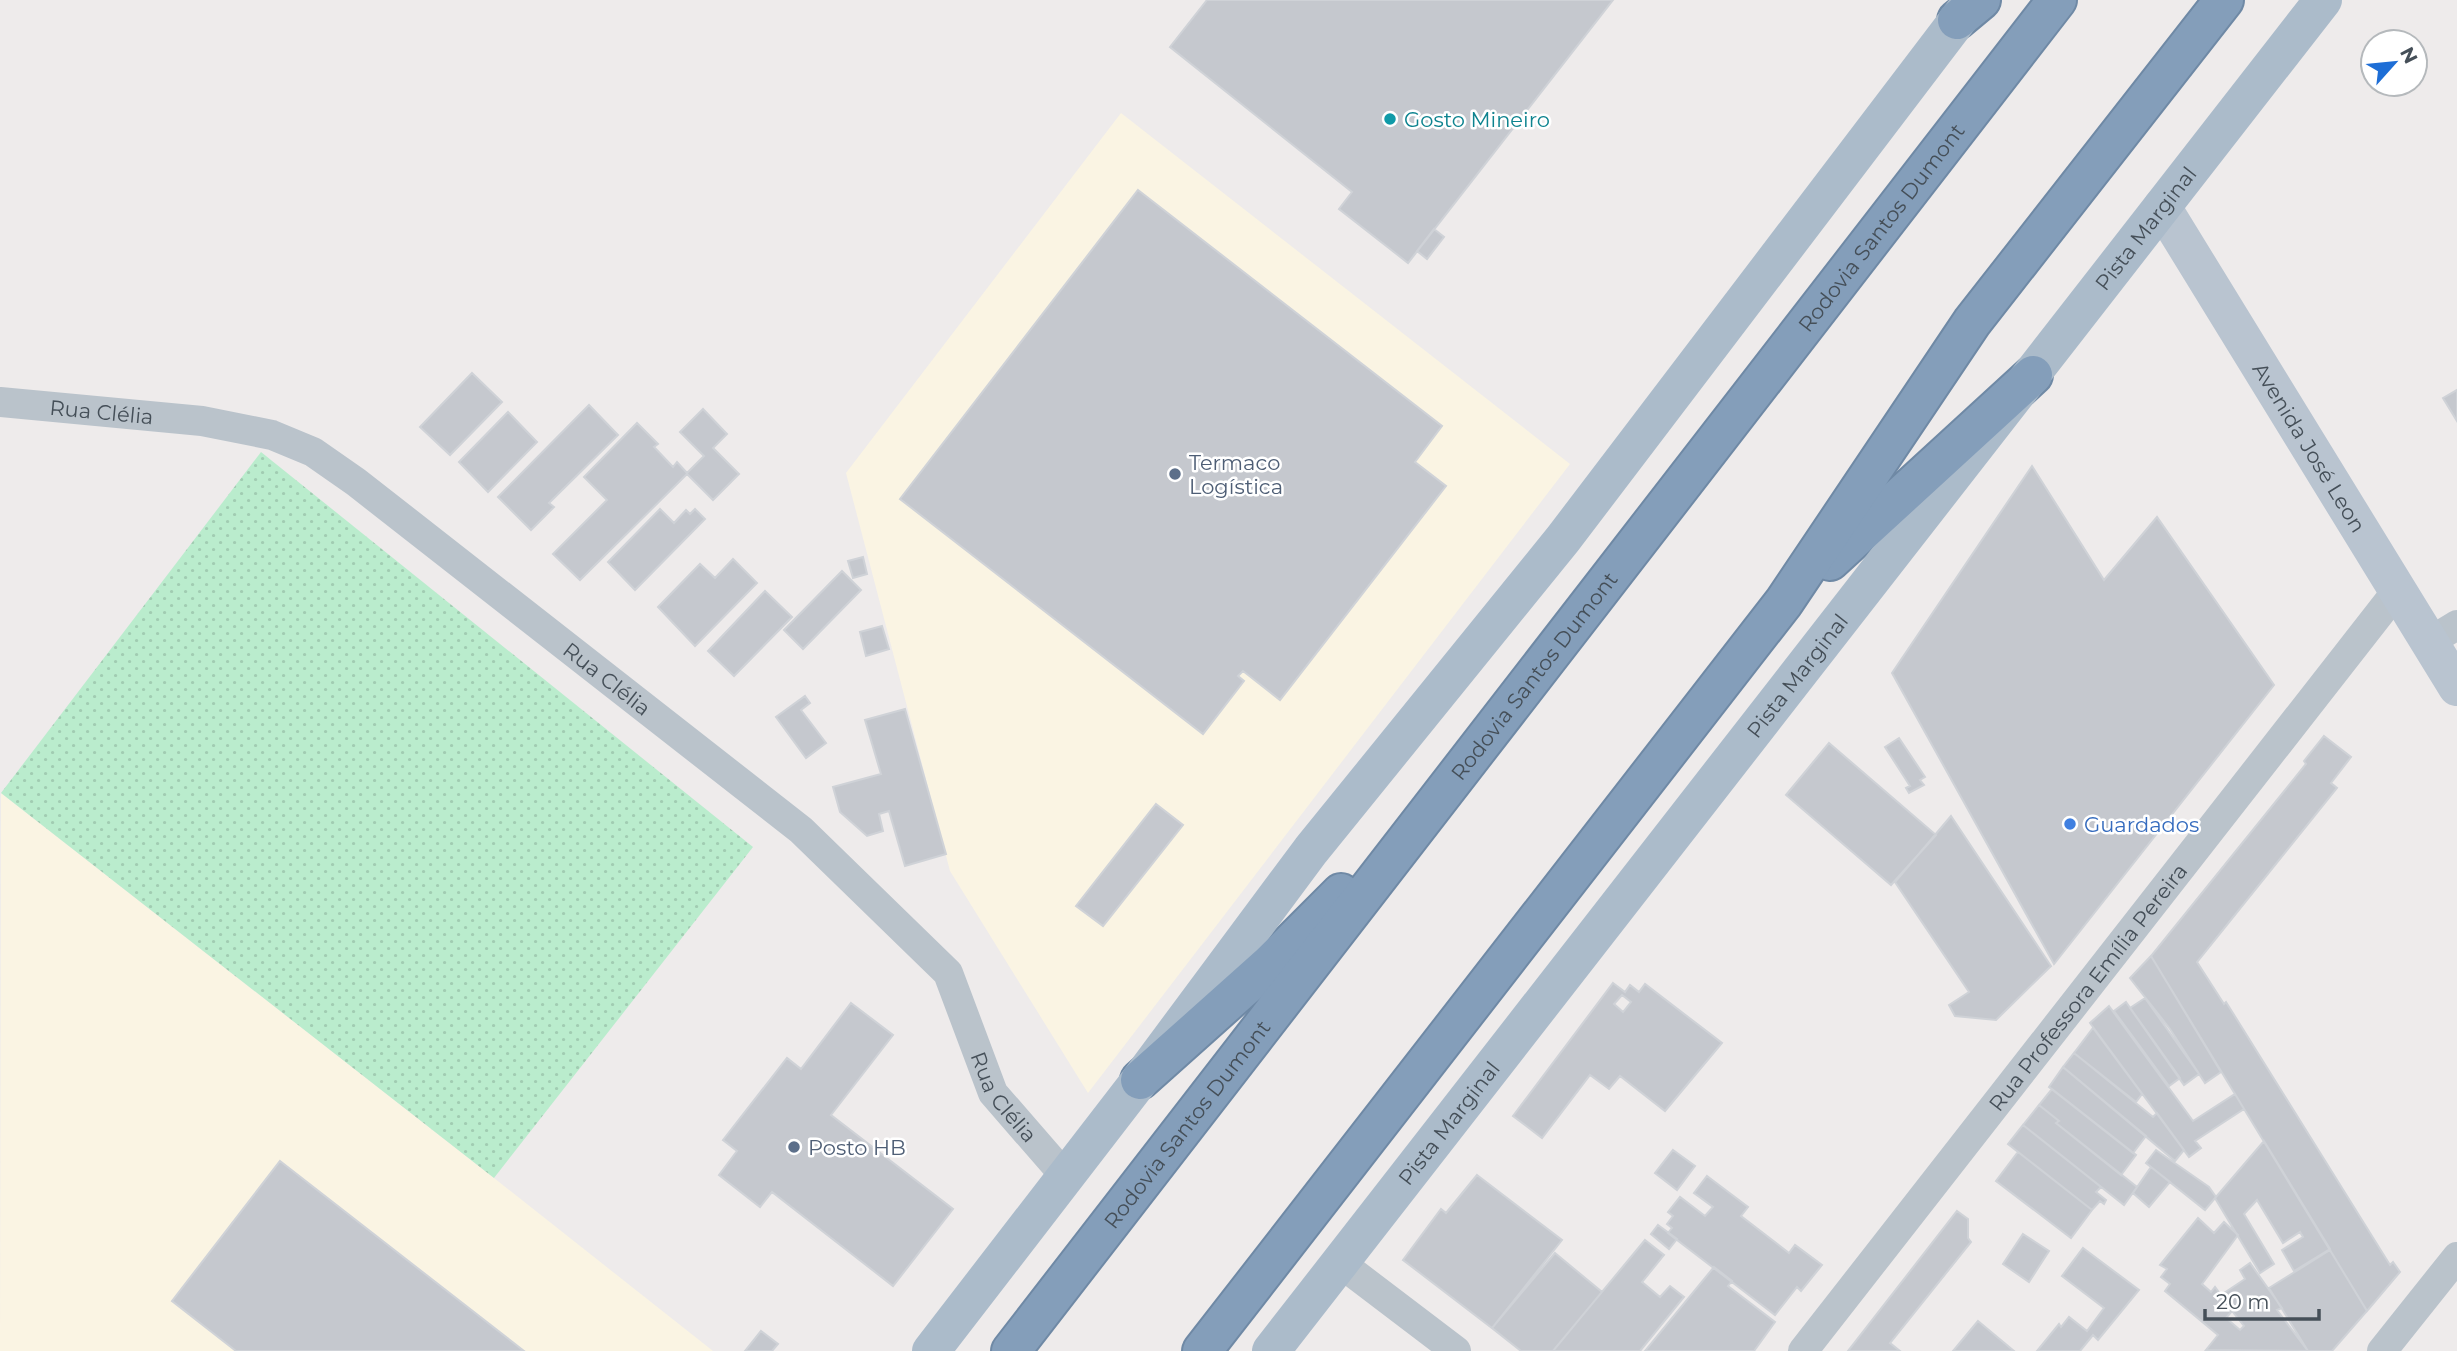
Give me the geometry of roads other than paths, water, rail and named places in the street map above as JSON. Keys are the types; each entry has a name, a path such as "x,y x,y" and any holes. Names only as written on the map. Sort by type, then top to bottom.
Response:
{"highway":[{"name":"Rodovia Santos Dumont","path":"1011,1351 2057,0"},
{"path":"1202,1351 1784,602 1972,322 2224,0"},
{"path":"1784,602 2033,375"},
{"path":"1140,1080 1270,964 1454,780"}],"main road":[{"name":"Pista Marginal","path":"1271,1351 2323,0"},
{"path":"931,1351 1140,1080 1311,850 1563,539 1970,7"},
{"name":"Avenida José Leon","path":"2162,207 2397,591 2443,634 2457,687"}],"street":[{"name":"Rua Clélia","path":"0,402 202,421 272,435 313,452 356,482 801,830 948,972 993,1093 1066,1177"},
{"name":"Rua Professora Emília Pereira","path":"1803,1351 2397,591"},
{"path":"2382,1351 2457,1257"},
{"path":"1339,1262 1456,1351"}],"place":[{"name":"Gosto Mineiro","path":"1390,119"},
{"name":"Termaco Logística","path":"1175,474"},
{"name":"Guardados","path":"2070,824"},
{"name":"Posto HB","path":"794,1147"}]}
